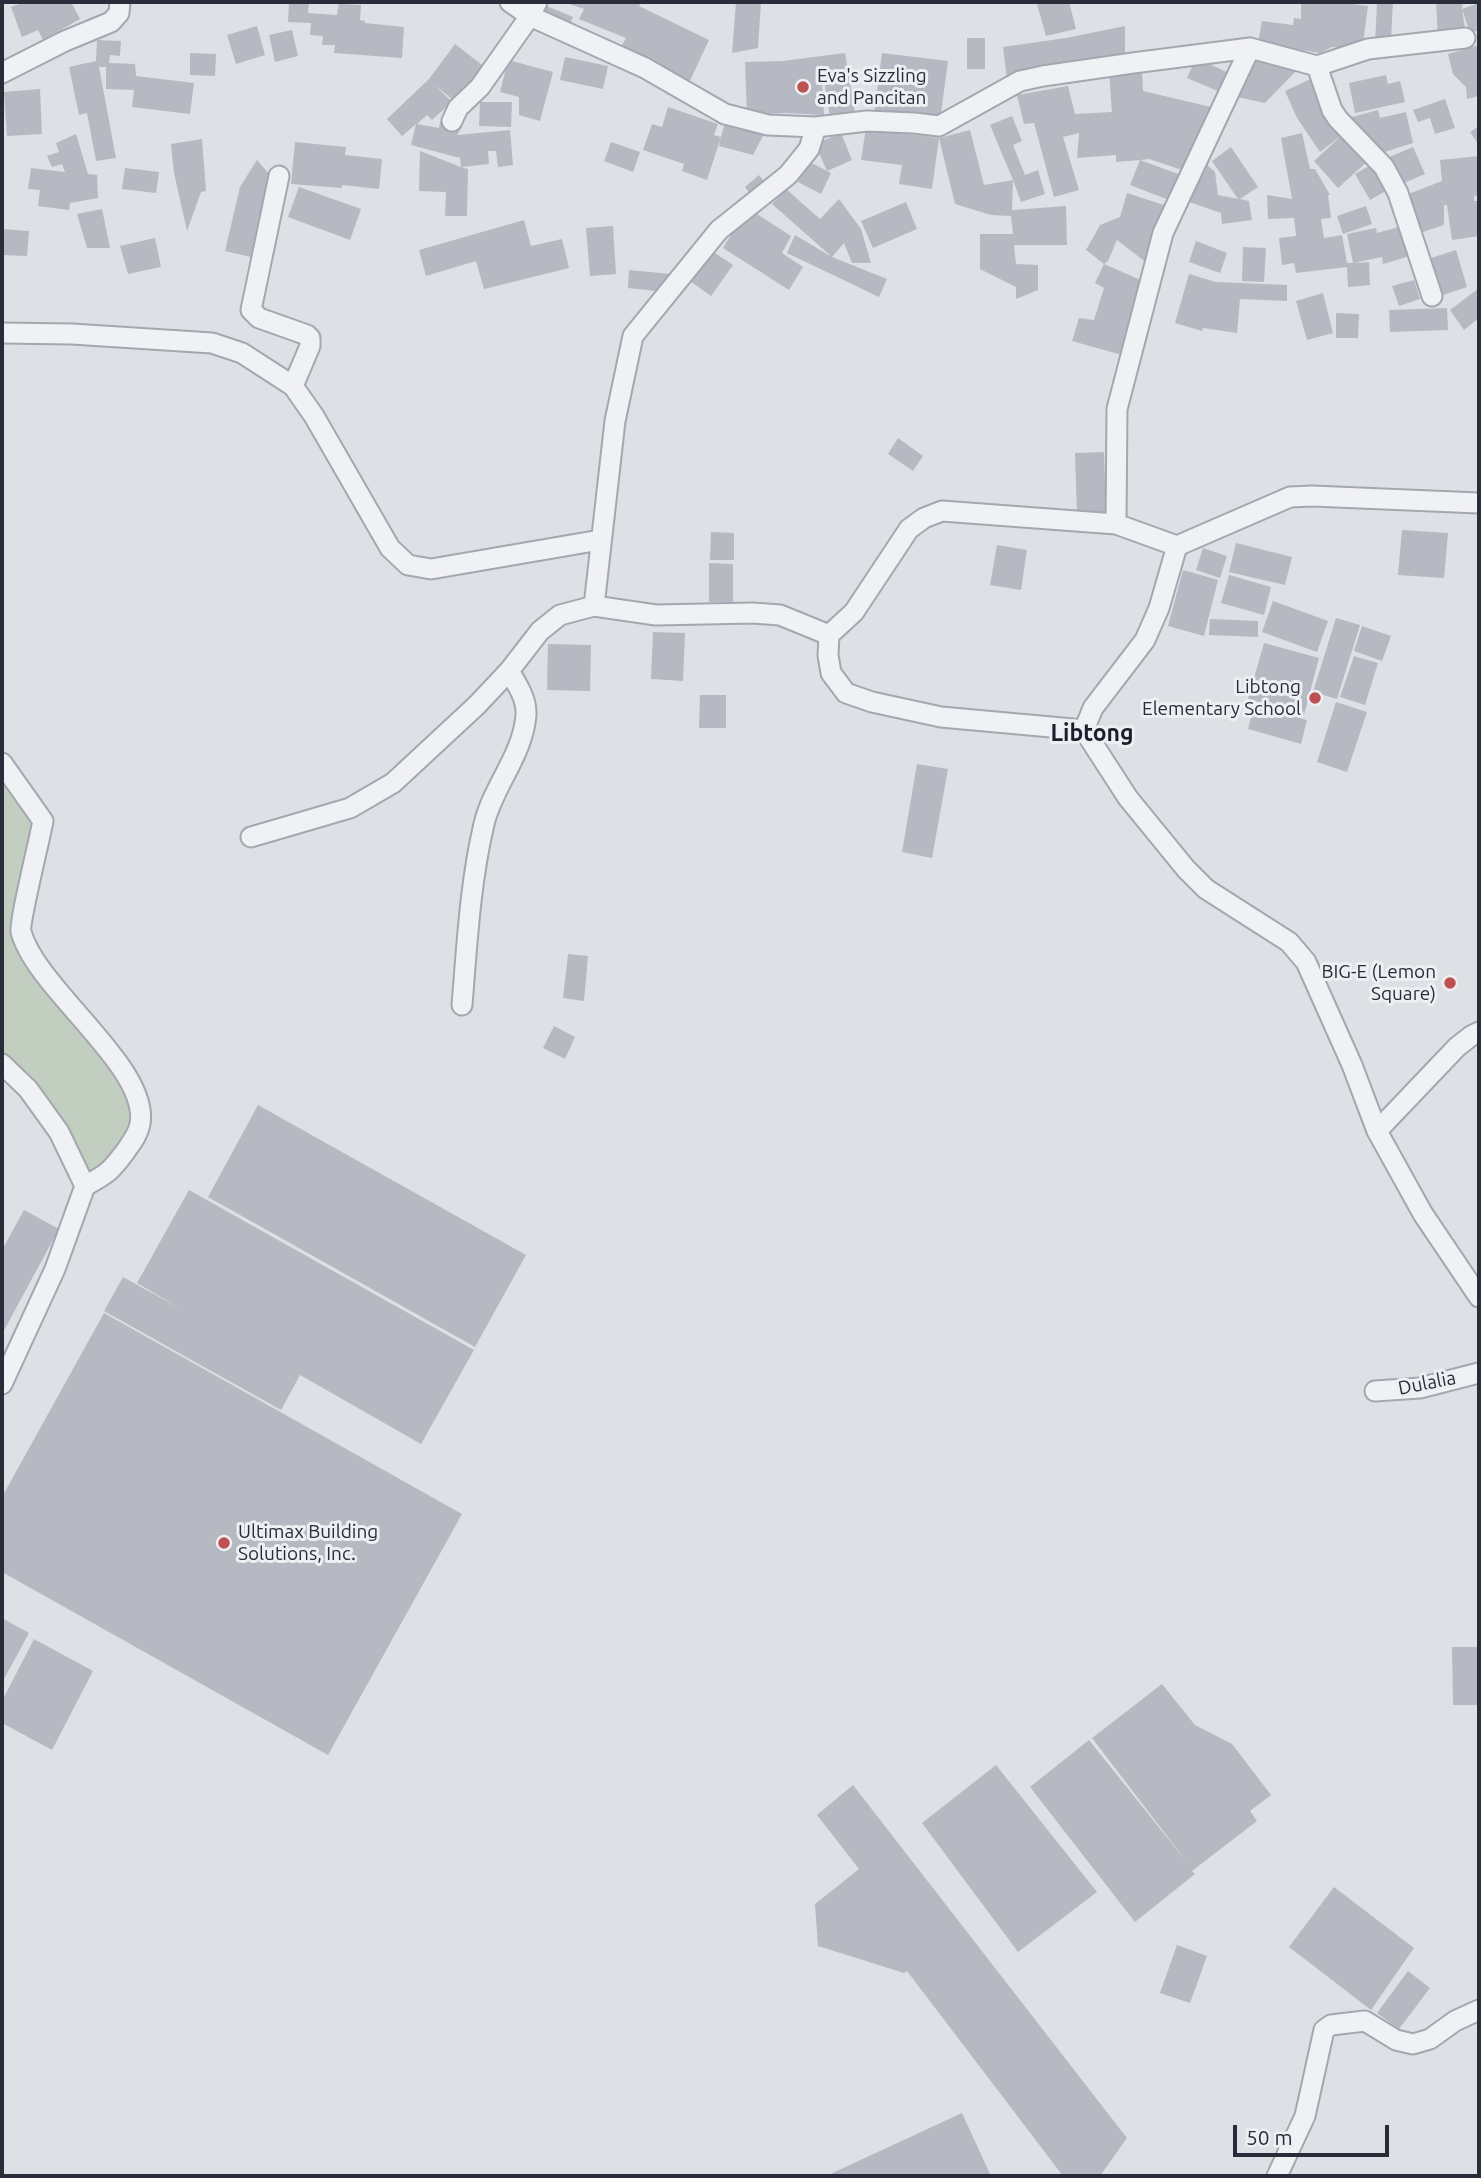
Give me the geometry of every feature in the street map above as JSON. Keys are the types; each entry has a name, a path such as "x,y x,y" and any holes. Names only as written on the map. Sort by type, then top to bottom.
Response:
{"street":[{"path":"2,72 111,22 119,13 120,2"},
{"path":"510,2 533,9 725,114 768,125 816,127 867,121 939,126 1020,81 1043,76 1250,48 1317,66 1368,49 1465,38"},
{"path":"452,121 458,108 480,87 533,9"},
{"path":"1116,524 1117,409 1163,233 1250,48"},
{"path":"1317,66 1332,110 1384,167 1398,193 1432,296"},
{"path":"594,607 615,421 633,335 719,230 788,175 809,149 816,127"},
{"path":"279,176 251,310 259,318 310,338 310,346 293,386"},
{"path":"2,332 212,343 242,353 293,386 314,416 390,548 408,565 431,569 456,566 600,540"},
{"path":"1084,730 941,717 872,702 846,693 831,673 829,635 854,612 909,529 924,518 942,511 1116,524 1177,547 1290,496 1479,503"},
{"path":"1084,730 1093,708 1144,640 1159,607 1177,547"},
{"path":"251,837 350,808 393,783 477,705 509,671 540,631 560,615 594,607 656,615 780,615 829,635"},
{"path":"462,1005 473,887 485,821 523,738 526,711 520,688 509,671"},
{"path":"1084,730 1128,798 1186,869 1206,889 1299,951 1352,1065 1377,1131 1423,1214 1479,1297"},
{"path":"2,763 43,821 20,929 29,950 60,994 117,1059 138,1099 141,1122 137,1136 110,1172 85,1186 55,1269 2,1384"},
{"path":"1377,1131 1457,1047 1479,1032"},
{"path":"2,1064 28,1089 59,1132 85,1186"},
{"name":"Dulalia","path":"1375,1391 1420,1388 1479,1373"},
{"path":"1277,2176 1305,2116 1324,2030 1331,2025 1366,2021 1396,2040 1413,2044 1430,2039 1455,2021 1479,2010"}],"green space":[{"path":"2,763 43,821 20,929 117,1059 141,1122 85,1186 2,1064"}],"building":[{"path":"25,2 71,2 80,19 43,40 38,30 22,37 11,7"},
{"path":"289,2 309,2 308,13 337,15 339,2 361,5 360,20 365,23 404,27 402,58 334,53 335,45 322,45 323,36 310,35 311,23 288,22"},
{"path":"564,2 641,2 639,6 709,40 688,85 618,52 626,38 579,19 584,9"},
{"path":"736,2 761,2 758,48 732,53"},
{"path":"1069,2 1076,29 1046,36 1037,4"},
{"path":"1301,2 1368,6 1362,50 1332,47 1320,53 1258,43 1262,21 1293,25 1294,18 1301,19"},
{"path":"1377,2 1393,2 1391,40 1375,43"},
{"path":"1436,2 1463,2 1466,35 1438,37"},
{"path":"1479,3 1479,30 1470,33 1462,9"},
{"path":"544,5 573,17 568,28 540,17"},
{"path":"257,26 265,55 236,64 227,35"},
{"path":"1125,26 1125,55 1007,79 1003,47"},
{"path":"292,30 298,56 275,62 269,35"},
{"path":"967,38 985,38 985,69 967,69"},
{"path":"97,40 121,41 120,56 110,55 109,63 135,64 136,76 194,83 190,114 132,107 134,90 106,89 106,67 99,67 116,158 96,161 87,113 79,115 69,67 96,61"},
{"path":"455,44 486,68 474,85 470,82 454,101 434,84 452,102 432,120 427,115 417,124 439,128 440,122 462,127 457,135 510,130 513,165 498,167 496,151 488,151 489,164 461,167 460,158 411,145 416,124 402,136 387,119 429,79"},
{"path":"1479,45 1479,96 1467,99 1466,87 1453,74 1448,54"},
{"path":"190,53 216,54 215,76 190,75"},
{"path":"845,53 855,113 830,117 821,62 824,115 747,115 745,62 783,61"},
{"path":"882,53 948,61 940,121 874,114"},
{"path":"1246,56 1299,68 1265,103 1237,97"},
{"path":"565,57 608,66 603,89 560,80"},
{"path":"1196,58 1229,73 1220,92 1187,78"},
{"path":"508,60 553,72 540,121 519,115 519,97 500,92"},
{"path":"1142,70 1143,91 1211,107 1185,171 1149,159 1116,162 1116,155 1077,158 1079,133 1063,137 1079,190 1054,197 1034,123 1024,124 1017,95 1068,86 1075,114 1112,112 1109,73"},
{"path":"1386,75 1388,84 1400,81 1405,102 1355,113 1349,83"},
{"path":"1317,76 1369,160 1338,188 1314,161 1341,136 1320,152 1297,118 1285,91"},
{"path":"40,89 42,134 7,136 4,92"},
{"path":"1445,99 1455,128 1435,134 1430,118 1418,122 1413,110"},
{"path":"480,102 512,102 511,127 479,126"},
{"path":"668,107 718,124 714,135 721,137 707,180 682,171 684,164 643,150 652,124 662,127"},
{"path":"1378,110 1380,118 1406,112 1413,143 1378,154 1345,119"},
{"path":"1012,116 1022,141 1013,145 1025,175 1038,170 1045,194 1021,202 990,125"},
{"path":"725,123 764,134 753,155 719,146"},
{"path":"1479,126 1479,145 1470,132"},
{"path":"866,128 939,138 932,189 899,184 902,165 861,160"},
{"path":"970,130 984,185 1013,180 1012,210 1066,206 1067,245 1014,245 1016,264 1038,265 1038,290 1016,299 1016,287 980,269 980,234 1013,234 1011,216 991,215 955,204 939,138"},
{"path":"841,133 852,160 827,171 815,144"},
{"path":"1302,133 1310,169 1315,169 1330,195 1331,218 1321,219 1324,238 1342,235 1347,263 1369,262 1370,285 1348,287 1347,267 1296,273 1294,263 1282,265 1279,238 1296,236 1294,218 1268,219 1267,195 1292,199 1281,138"},
{"path":"76,134 88,174 97,175 98,198 70,203 69,210 38,206 40,190 28,189 31,168 65,172 62,164 52,167 47,156 59,152 56,143"},
{"path":"202,139 206,191 201,192 187,231 174,173 171,144"},
{"path":"295,142 346,147 345,155 382,159 379,189 291,184"},
{"path":"611,142 640,152 633,172 604,161"},
{"path":"1231,147 1258,187 1240,199 1249,201 1252,220 1222,224 1221,213 1189,202 1203,161 1215,172 1218,195 1238,199 1212,161"},
{"path":"1413,147 1425,174 1399,185 1387,158"},
{"path":"420,151 468,169 467,216 445,216 446,192 419,191"},
{"path":"1479,156 1479,195 1474,196 1474,201 1479,201 1479,236 1452,240 1447,205 1444,205 1444,225 1417,234 1403,196 1442,181 1440,160"},
{"path":"257,160 275,181 255,258 225,251 240,187"},
{"path":"1140,160 1181,175 1169,200 1130,185"},
{"path":"808,161 831,173 821,194 798,182"},
{"path":"1376,162 1391,188 1370,200 1355,174"},
{"path":"125,168 159,172 156,193 122,189"},
{"path":"759,175 767,185 752,197 745,187"},
{"path":"299,187 361,209 350,240 288,217"},
{"path":"786,189 820,219 839,199 861,229 871,263 852,263 844,243 832,257 772,204"},
{"path":"1127,193 1170,207 1148,264 1117,240 1104,264 1086,250 1100,225 1120,217"},
{"path":"906,202 917,229 873,248 861,221"},
{"path":"1366,206 1372,224 1343,234 1337,216"},
{"path":"102,209 110,248 87,248 77,214"},
{"path":"754,212 791,236 782,253 803,267 789,290 723,248 737,225"},
{"path":"524,220 531,246 562,239 569,268 484,289 476,261 426,276 419,250"},
{"path":"613,226 616,274 590,276 586,228"},
{"path":"1402,226 1410,256 1383,264 1382,257 1353,263 1347,234 1376,228 1377,233"},
{"path":"2,229 29,231 27,256 2,255"},
{"path":"795,235 832,257 887,279 879,297 787,253"},
{"path":"155,238 161,267 128,274 120,246"},
{"path":"1196,241 1227,253 1220,273 1189,262"},
{"path":"1243,247 1266,248 1264,282 1242,281"},
{"path":"1456,250 1467,287 1440,296 1428,259"},
{"path":"712,251 733,265 711,296 690,281"},
{"path":"1104,264 1143,281 1122,355 1072,341 1079,318 1094,320 1104,288 1095,283"},
{"path":"629,270 671,274 664,292 628,288"},
{"path":"1189,274 1216,282 1287,285 1287,301 1240,299 1237,333 1203,328 1202,331 1175,323"},
{"path":"1414,280 1420,299 1399,306 1392,286"},
{"path":"1479,288 1479,318 1464,330 1450,310"},
{"path":"1323,293 1333,333 1307,340 1296,301"},
{"path":"1447,308 1448,330 1390,332 1389,310"},
{"path":"1336,313 1359,314 1358,338 1336,338"},
{"path":"898,438 923,456 913,471 888,454"},
{"path":"1104,452 1106,513 1077,514 1075,453"},
{"path":"1402,530 1448,533 1444,578 1398,575"},
{"path":"711,532 734,533 734,560 710,560"},
{"path":"1236,543 1292,557 1285,585 1229,572"},
{"path":"997,545 1027,550 1021,590 990,585"},
{"path":"1203,548 1227,556 1220,578 1196,570"},
{"path":"709,563 733,564 733,602 709,602"},
{"path":"1183,570 1218,580 1204,636 1168,626"},
{"path":"1229,575 1271,587 1264,615 1221,603"},
{"path":"1273,601 1328,621 1317,652 1262,632"},
{"path":"1336,618 1360,625 1337,699 1313,692"},
{"path":"1210,619 1258,621 1258,637 1209,635"},
{"path":"1362,626 1391,636 1382,661 1354,651"},
{"path":"653,632 685,633 683,681 651,679"},
{"path":"1264,643 1319,658 1304,715 1248,699"},
{"path":"548,644 591,645 590,691 547,690"},
{"path":"1354,656 1378,663 1365,705 1340,697"},
{"path":"700,695 726,695 726,728 699,728"},
{"path":"1336,702 1367,712 1347,772 1317,762"},
{"path":"1254,705 1307,720 1301,744 1248,729"},
{"path":"917,764 948,769 932,858 902,852"},
{"path":"568,954 588,956 584,1001 563,998"},
{"path":"554,1026 575,1037 565,1059 543,1048"},
{"path":"258,1105 526,1255 475,1347 208,1197"},
{"path":"189,1190 474,1350 421,1444 300,1375 281,1410 104,1311 123,1277 181,1309 137,1283"},
{"path":"24,1210 59,1229 2,1334 2,1250"},
{"name":"Ultimax Building Solutions, Inc.","path":"104,1313 462,1514 328,1755 2,1572 2,1497"},
{"path":"2,1618 29,1633 2,1683"},
{"path":"34,1639 93,1671 52,1750 2,1723 2,1701"},
{"path":"1452,1647 1479,1647 1479,1705 1453,1705"},
{"path":"1162,1684 1195,1725 1232,1744 1271,1795 1250,1811 1257,1821 1192,1871 1195,1874 1135,1922 1030,1787 1089,1740 1190,1866 1092,1738"},
{"path":"996,1765 1097,1892 1018,1952 922,1823"},
{"path":"853,1785 1127,2138 1100,2176 1063,2176 907,1971 904,1973 818,1946 815,1904 859,1869 817,1815"},
{"path":"1334,1887 1414,1948 1371,2010 1289,1947"},
{"path":"1177,1945 1207,1956 1190,2003 1160,1993"},
{"path":"1408,1971 1430,1988 1399,2029 1377,2013"},
{"path":"962,2113 991,2176 826,2176"}],"place":[{"name":"Eva's Sizzling and Pancitan","path":"803,87"},
{"name":"Libtong Elementary School","path":"1315,698"},
{"name":"BIG-E (Lemon Square)","path":"1450,983"},
{"name":"Ultimax Building Solutions, Inc.","path":"224,1543"}],"district":[{"name":"Libtong","path":"1092,733"}]}
